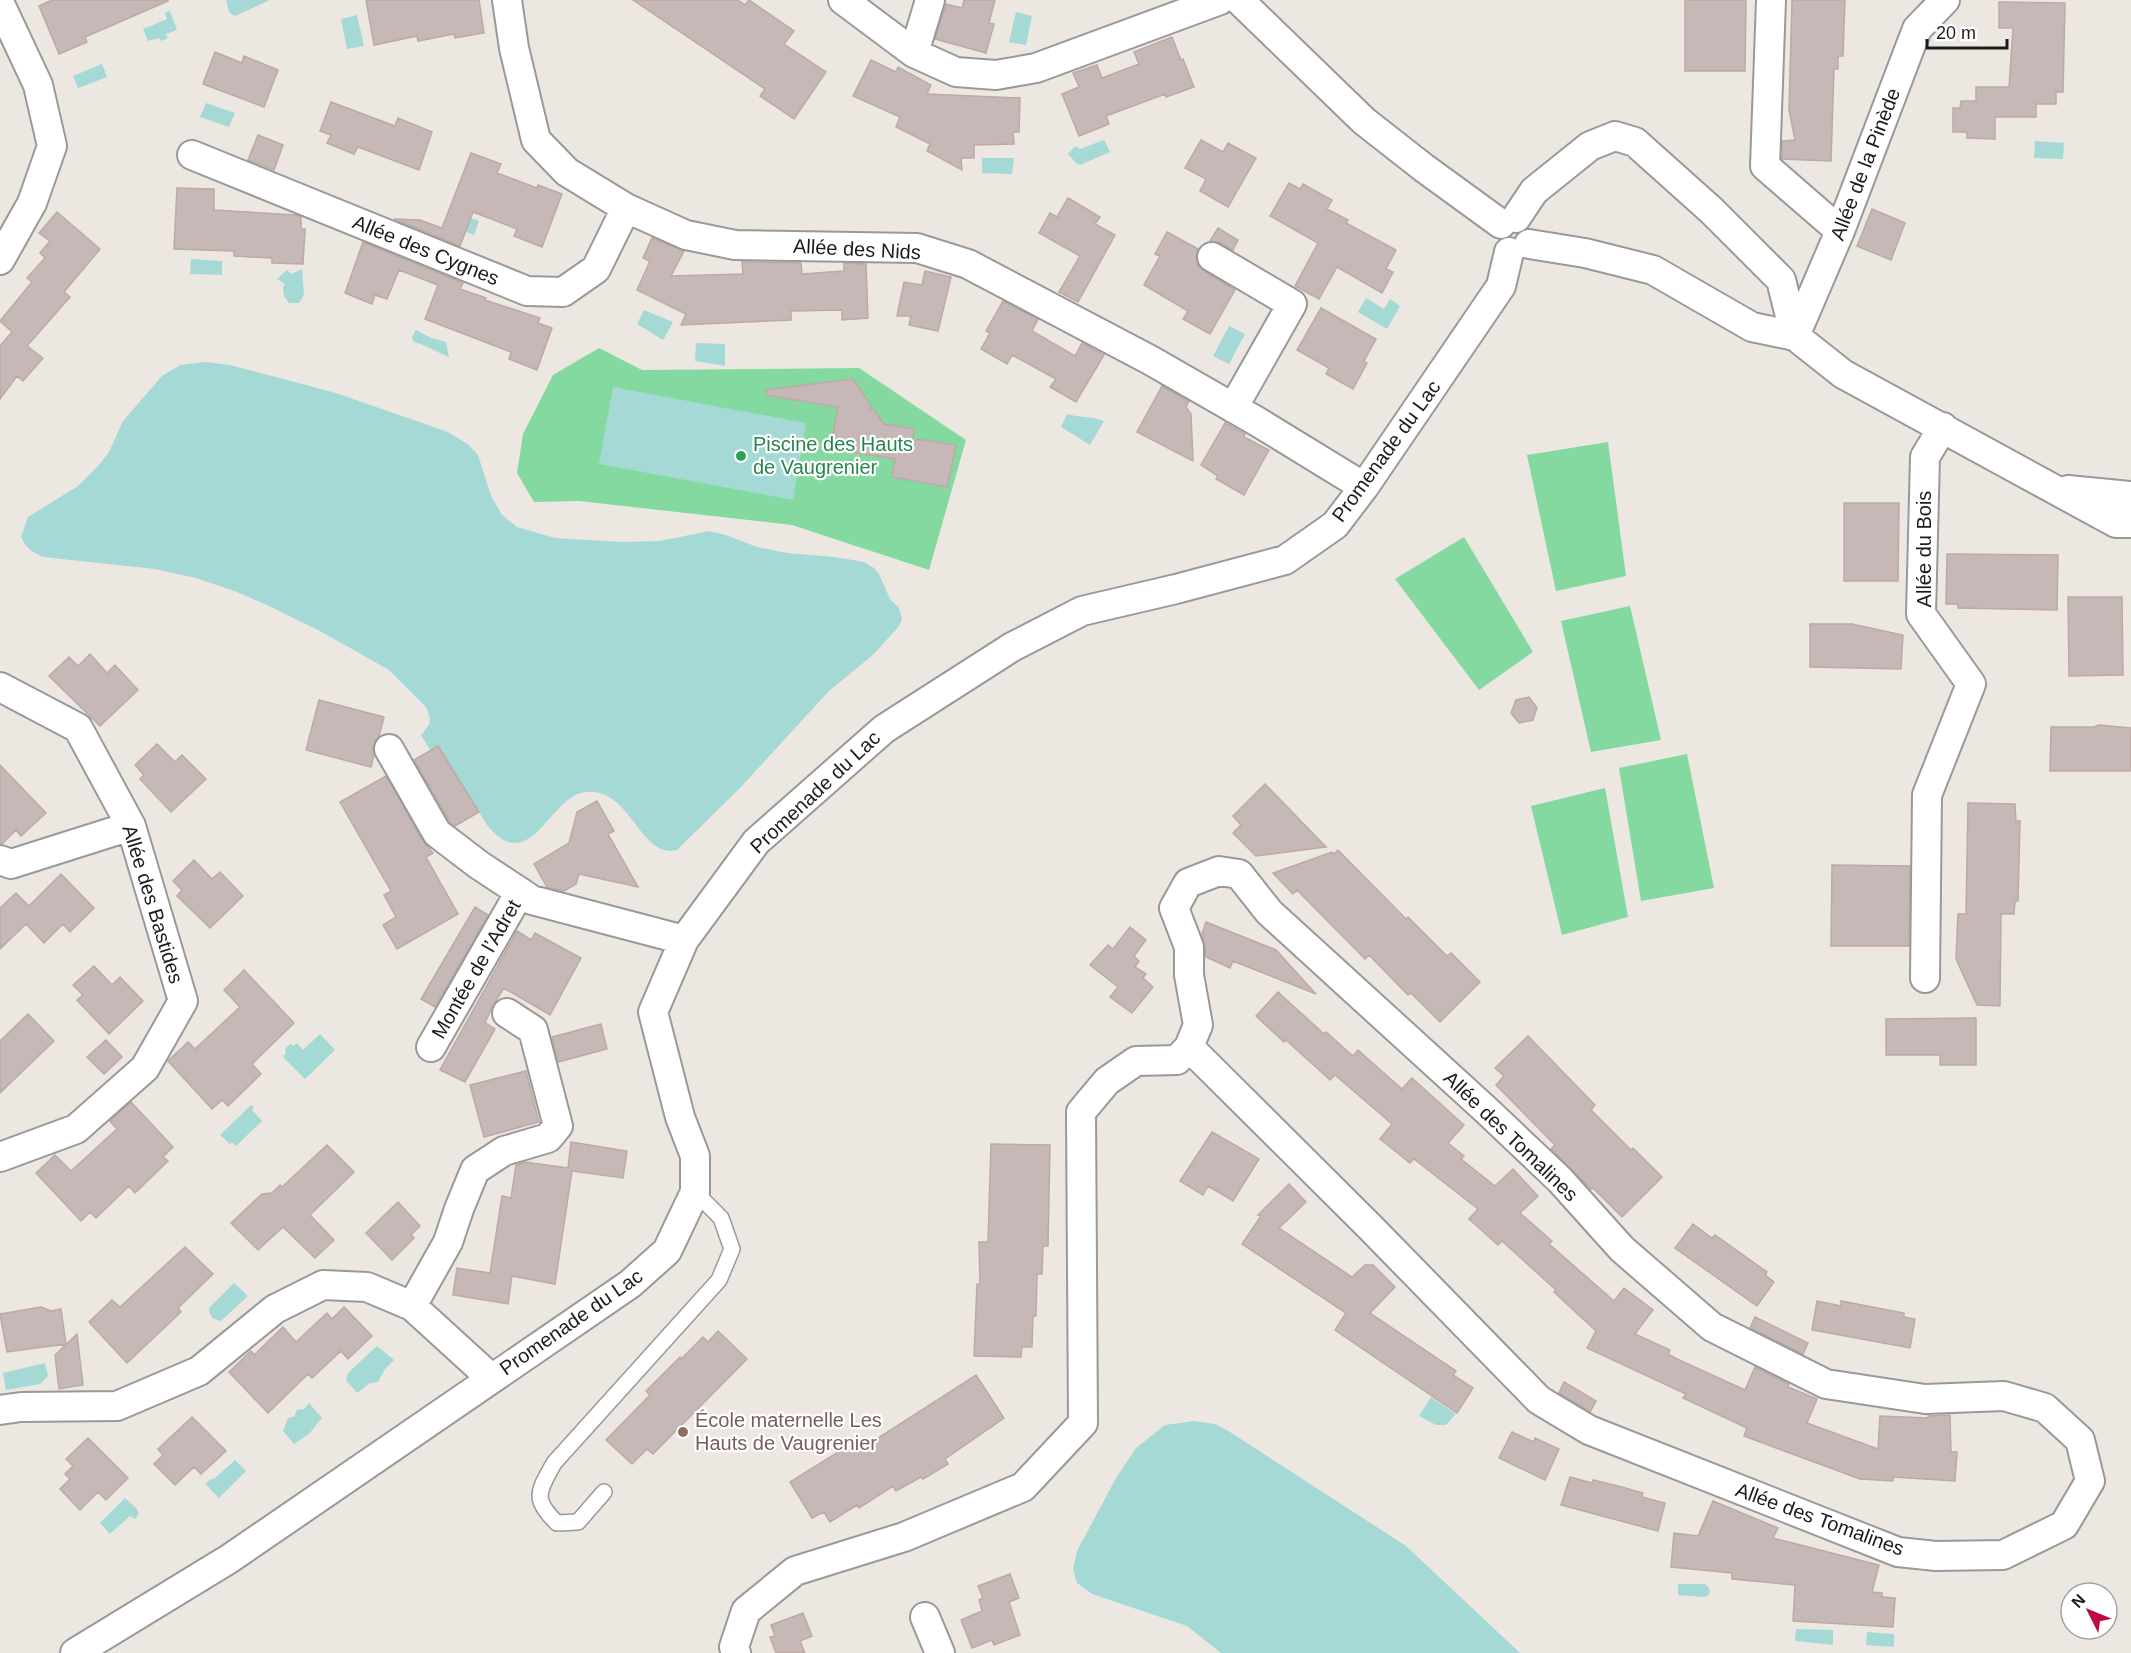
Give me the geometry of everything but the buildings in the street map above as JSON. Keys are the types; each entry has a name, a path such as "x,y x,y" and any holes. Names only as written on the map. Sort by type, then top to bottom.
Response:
{"street":[{"name":"Allée des Nids","path":"507,0 514,48 536,140 567,172 626,208 686,235 735,245 917,248 968,264 1150,360 1364,487"},
{"path":"843,0 914,53 956,72 996,75 1036,68 1220,0"},
{"path":"914,53 930,0"},
{"path":"1239,0 1364,121 1416,162 1508,221"},
{"path":"1771,0 1766,166 1840,231"},
{"name":"Allée de la Pinède","path":"1795,336 1840,231 1917,29 1945,0"},
{"path":"0,4 38,85 52,146 32,203 0,260"},
{"path":"1795,336 1781,280 1711,210 1635,142 1616,136 1590,147 1534,191 1508,221 1497,229 1497,240 1504,250 1519,248 1585,254 1653,270 1752,327 1795,336 1843,374 2116,523 2131,523"},
{"name":"Allée des Cygnes","path":"192,155 527,291 563,292 596,269 626,208"},
{"name":"Promenade du Lac","path":"75,1653 228,1559 630,1284 660,1258 667,1251 695,1192 695,1156 680,1117 653,1012 684,940 756,842 884,729 1012,647 1082,611 1285,560 1335,525 1364,487 1501,286 1519,248"},
{"path":"1212,257 1292,304 1233,408"},
{"name":"Allée du Bois","path":"1926,978 1927,795 1971,684 1921,614 1925,457 1943,427"},
{"path":"2051,487 2131,496"},
{"name":"Allée des Bastides","path":"0,687 78,728 130,826 183,1001 145,1068 76,1129 0,1157"},
{"path":"389,749 437,833 479,865 532,900 684,940"},
{"path":"0,860 11,864 130,826"},
{"name":"Allée des Tomalines","path":"1219,871 1239,874 1269,912 1543,1164 1622,1248 1712,1327 1826,1384 1925,1399 2004,1396 2045,1408 2080,1440 2090,1481 2064,1525 2003,1555 1936,1556 1898,1552 1589,1430 1539,1400 1189,1047 1198,1025 1189,975 1189,947 1174,908 1188,883 1219,871"},
{"name":"Montée de l’Adret","path":"431,1047 520,892"},
{"path":"412,1306 448,1242 475,1170 504,1151 548,1138 558,1126 532,1030 507,1013"},
{"path":"736,1653 734,1647 746,1611 795,1571 904,1537 1023,1487 1083,1423 1081,1112 1107,1081 1136,1061 1177,1060 1189,1047"},
{"path":"0,1410 21,1407 117,1406 199,1371 275,1310 323,1285 367,1287 412,1306 491,1378"},
{"path":"925,1617 940,1653"}],"lane":[{"path":"604,1492 578,1522 557,1523 543,1510 540,1491 554,1463 719,1280 732,1249 721,1218 695,1192"}],"green space":[{"name":"Piscine des Hauts de Vaugrenier","path":"599,348 642,370 859,368 966,440 929,570 792,525 579,501 534,502 517,473 523,434 553,375"},
{"path":"1608,442 1626,576 1556,591 1527,455"},
{"path":"1464,537 1533,652 1479,690 1395,579"},
{"path":"1630,606 1661,740 1591,752 1561,621"},
{"path":"1687,754 1714,888 1641,901 1619,768"},
{"path":"1605,788 1628,917 1562,935 1531,806"}],"water":[{"path":"226,0 268,1 235,16 229,12"},
{"path":"170,11 177,30 166,34 168,38 161,41 159,38 148,41 143,29 167,19 165,13"},
{"path":"1016,12 1032,16 1026,45 1009,42"},
{"path":"357,15 364,46 347,49 341,19"},
{"path":"102,64 107,77 78,88 73,76"},
{"path":"206,103 235,113 229,127 200,117"},
{"path":"1104,140 1110,152 1080,165 1068,154 1075,146 1080,149"},
{"path":"2035,141 2064,143 2063,159 2034,158"},
{"path":"982,158 1014,158 1012,174 982,173"},
{"path":"449,210 479,221 474,235 444,224"},
{"path":"191,259 222,261 222,275 190,274"},
{"path":"302,269 304,295 299,303 289,303 284,296 285,284 277,279 287,270 291,274"},
{"path":"1366,298 1384,309 1390,299 1400,306 1387,329 1358,312"},
{"path":"644,310 673,322 663,340 637,324"},
{"path":"1229,326 1245,334 1229,364 1213,356"},
{"path":"416,330 431,338 446,342 449,357 414,342 412,337"},
{"path":"696,343 725,344 725,366 695,361"},
{"path":"205,362 230,365 336,393 448,432 469,445 478,455 491,496 502,515 517,527 555,538 621,542 660,541 709,531 757,547 787,553 864,562 879,574 890,599 899,608 902,619 899,626 873,655 829,691 740,788 677,850 664,850 653,844 614,801 602,794 586,792 573,796 528,839 516,843 502,839 487,825 438,746 430,750 421,735 429,725 430,718 426,707 389,670 320,631 237,592 196,578 155,569 43,557 30,549 23,541 21,537 28,517 78,486 99,465 109,452 123,421 162,376 180,365"},
{"path":"613,387 806,423 793,500 599,464"},
{"path":"1067,414 1104,421 1090,445 1061,427"},
{"path":"320,1034 335,1050 305,1079 283,1057 286,1053 285,1049 290,1044 294,1046 297,1043 303,1050"},
{"path":"251,1105 254,1107 252,1110 262,1121 236,1146 232,1142 230,1144 220,1135"},
{"path":"234,1283 248,1296 221,1321 214,1318 209,1308"},
{"path":"377,1346 394,1360 385,1369 378,1382 370,1383 357,1393 346,1380 348,1373"},
{"path":"45,1363 48,1376 40,1384 6,1390 3,1373"},
{"path":"1431,1397 1456,1414 1446,1425 1436,1425 1419,1416"},
{"path":"309,1403 322,1418 309,1434 294,1444 283,1431 288,1418 294,1417 297,1410 304,1409"},
{"path":"1194,1421 1215,1424 1230,1432 1406,1546 1520,1653 1221,1653 1187,1626 1092,1594 1077,1583 1073,1570 1077,1551 1116,1478 1136,1448 1165,1425"},
{"path":"235,1460 246,1471 219,1498 205,1484"},
{"path":"125,1498 139,1514 135,1519 130,1516 110,1534 100,1523"},
{"path":"1678,1584 1705,1584 1710,1594 1705,1597 1678,1595"},
{"path":"1796,1629 1833,1630 1833,1645 1795,1641"},
{"path":"1867,1632 1894,1634 1894,1647 1866,1645"}],"place":[{"name":"Piscine des Hauts de Vaugrenier","path":"741,456"},
{"name":"École maternelle Les Hauts de Vaugrenier","path":"683,1432"}]}
